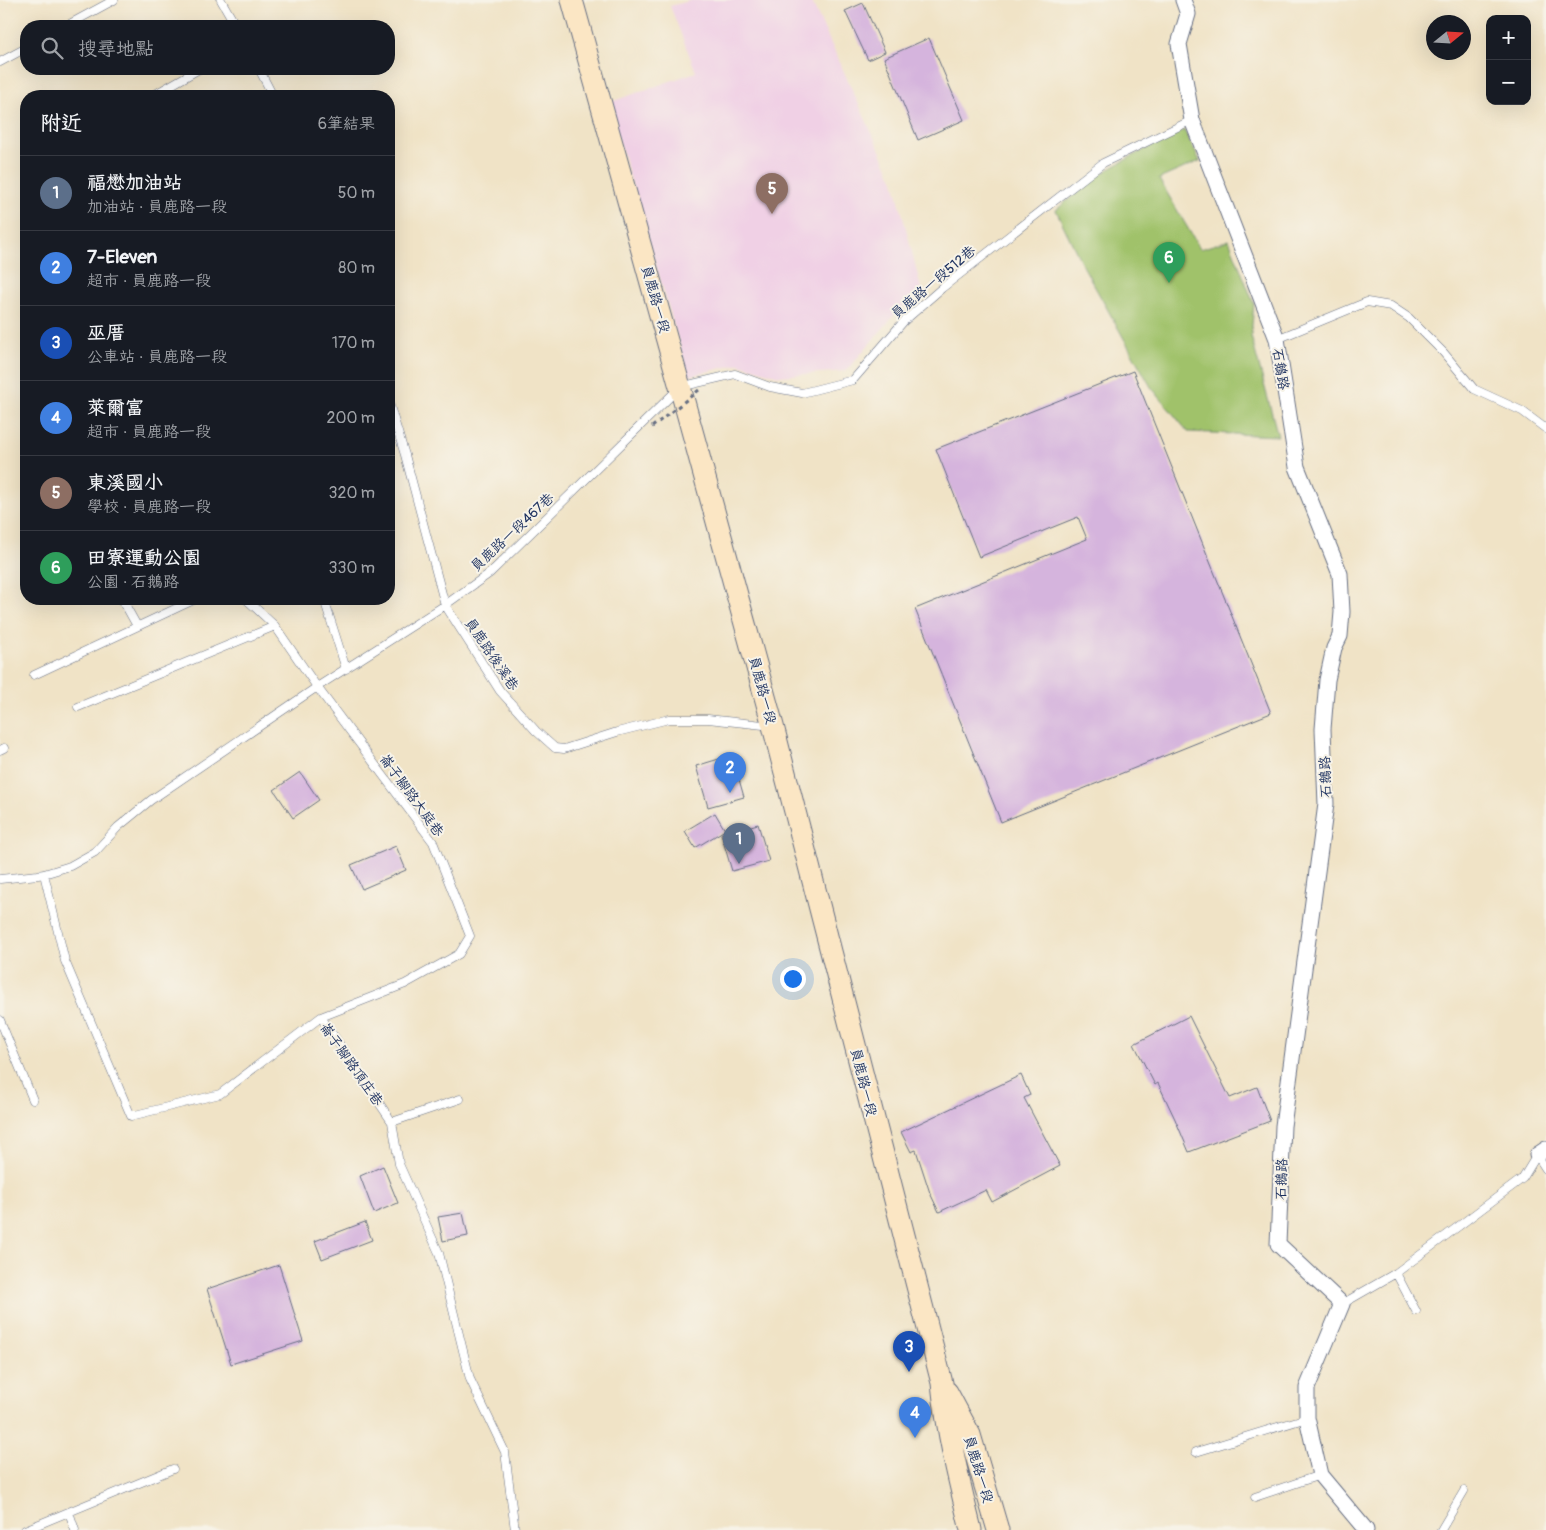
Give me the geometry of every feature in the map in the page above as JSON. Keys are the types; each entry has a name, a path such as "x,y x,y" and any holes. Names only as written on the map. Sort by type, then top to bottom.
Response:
{"main road":[{"name":"員鹿路一段","path":"572,0 690,388 773,726 942,1383 944,1410 952,1452 971,1530"},
{"name":"員鹿路一段","path":"942,1383 970,1435 996,1530"}],"street":[{"name":"石鵝路","path":"1183,0 1188,14 1179,44 1192,120 1277,339 1297,468 1340,574 1342,612 1340,636 1334,648 1327,680 1323,729 1326,804 1283,1126 1278,1244 1342,1304"},
{"path":"1342,1304 1307,1388 1307,1418 1320,1474 1366,1530"}],"lane":[{"path":"77,20 114,0"},
{"path":"221,0 233,20"},
{"path":"0,62 20,51"},
{"path":"162,90 189,75"},
{"path":"261,75 270,90"},
{"name":"員鹿路一段512巷","path":"690,388 735,374 770,387 802,393 853,380 904,320 942,288 1103,163 1192,120"},
{"path":"1277,339 1367,302 1391,306 1409,318 1443,352 1474,389 1522,412 1546,429"},
{"name":"員鹿路一段467巷","path":"317,687 445,605 490,572 690,388"},
{"name":"員鹿路後溪巷","path":"395,422 445,605 500,691 536,731 555,748 564,749 617,732 670,719 708,719 773,726"},
{"path":"125,605 137,626"},
{"path":"34,675 183,605"},
{"name":"崙子腳路大庭巷","path":"252,605 275,626 317,687 433,842 470,936 459,954 405,984 321,1017"},
{"path":"326,605 346,669"},
{"path":"78,706 275,626"},
{"path":"0,879 38,876 70,866 95,852 118,827 151,800 317,687"},
{"name":"崙子腳路頂庄巷","path":"44,874 65,961 131,1116 220,1094 321,1017 392,1122 399,1164 439,1252 470,1380 505,1452 515,1530"},
{"path":"0,1020 33,1100"},
{"path":"392,1122 460,1099"},
{"path":"1342,1304 1396,1273 1523,1178 1542,1152"},
{"path":"1542,1152 1546,1169"},
{"path":"1396,1273 1416,1310"},
{"path":"1196,1452 1307,1418"},
{"path":"25,1530 173,1469"},
{"path":"1255,1497 1320,1474"},
{"path":"1441,1530 1464,1491"},
{"path":"69,1512 75,1530"}],"path":[{"path":"652,427 690,388"}],"shaded area":[{"path":"692,0 811,0 894,181 922,292 897,312 846,371 779,376 739,364 689,376 608,103 696,72 670,6"}],"green space":[{"path":"1184,130 1200,161 1159,179 1200,249 1229,240 1254,304 1251,336 1278,436 1188,432 1151,387 1081,262 1056,210 1095,177"}],"building":[{"path":"863,3 885,52 868,60 845,11"},
{"path":"929,38 964,120 918,140 884,58"},
{"path":"1133,371 1271,713 1001,822 915,609 1087,539 1078,517 979,557 936,449"},
{"path":"732,755 744,797 708,807 696,766"},
{"path":"300,772 319,800 293,818 274,790"},
{"path":"715,813 725,830 695,848 685,831"},
{"path":"758,824 769,861 732,871 721,834"},
{"path":"396,846 406,870 362,889 351,865"},
{"path":"1189,1016 1230,1098 1257,1087 1270,1121 1189,1152 1158,1083 1155,1085 1134,1044"},
{"path":"1021,1075 1030,1095 1024,1098 1060,1166 992,1202 986,1190 939,1212 930,1193 916,1150 911,1152 901,1132"},
{"path":"383,1166 398,1203 374,1213 360,1176"},
{"path":"463,1213 468,1236 443,1241 438,1217"},
{"path":"365,1222 372,1240 322,1259 315,1241"},
{"path":"279,1265 303,1341 231,1364 207,1289"}],"place":[{"name":"東溪國小","path":"772,214"},
{"name":"田寮運動公園","path":"1169,283"},
{"name":"7-Eleven","path":"730,793"},
{"name":"福懋加油站","path":"739,864"},
{"name":"巫厝","path":"909,1372"},
{"name":"萊爾富","path":"915,1438"}]}
